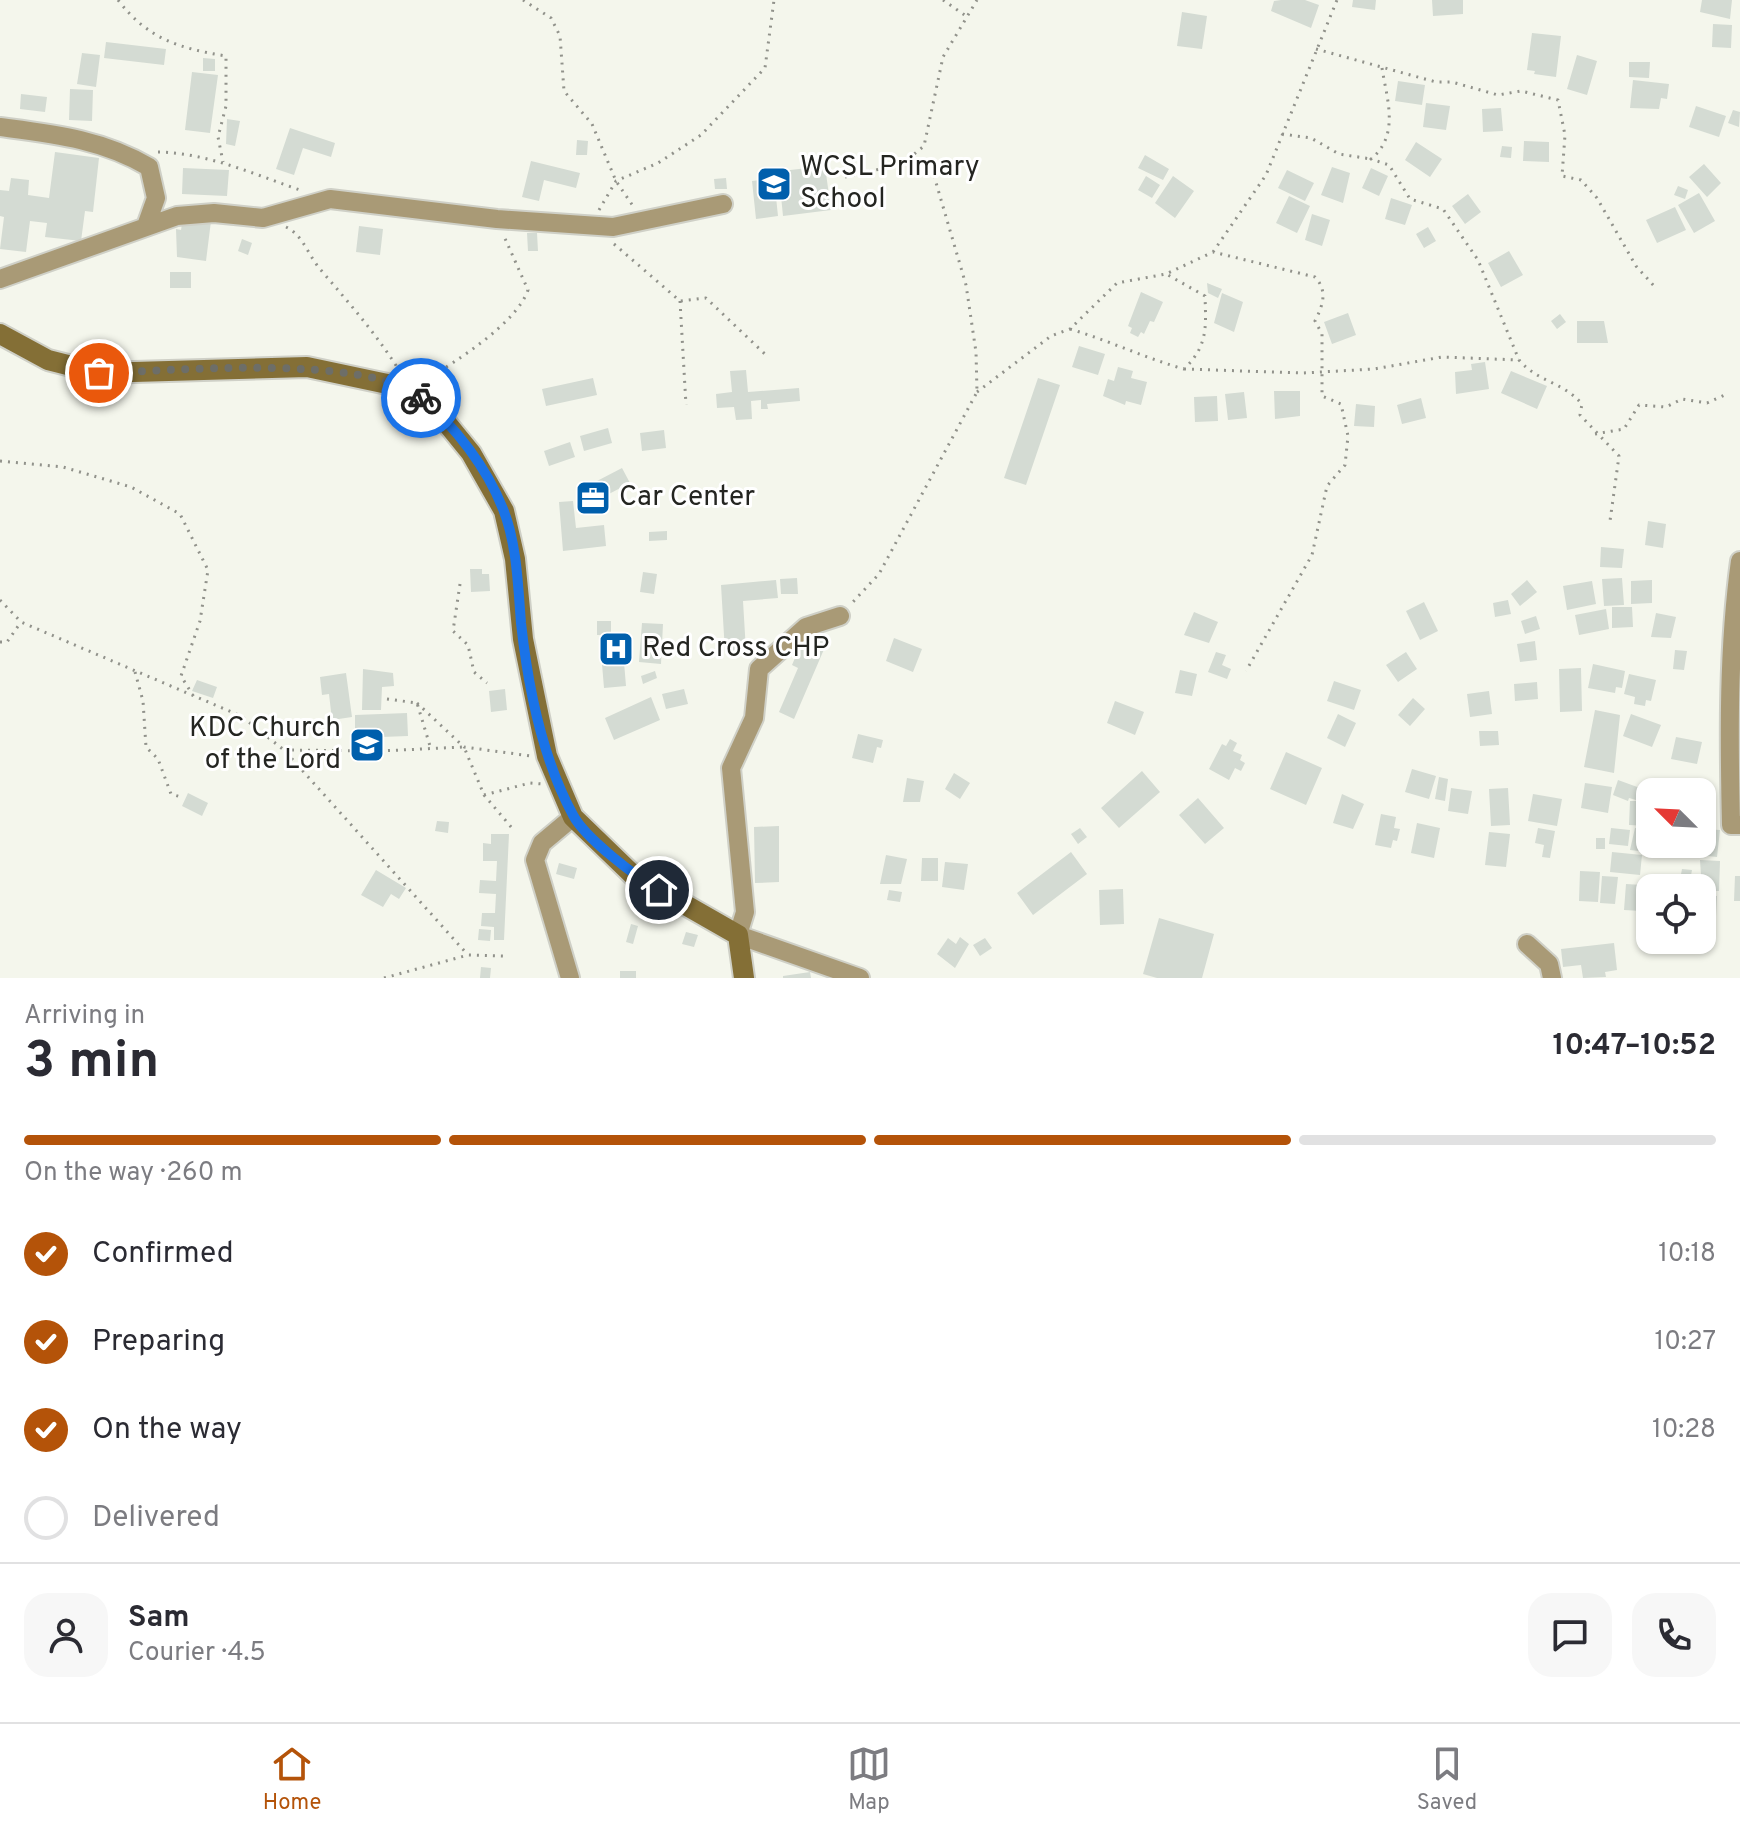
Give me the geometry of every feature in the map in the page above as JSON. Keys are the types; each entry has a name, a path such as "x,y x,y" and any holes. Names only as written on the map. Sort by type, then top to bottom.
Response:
{"main road":[{"path":"0,334 48,360 99,373 307,367 411,389 436,410 471,453 504,511 515,559 523,639 547,756 573,817 633,875 738,935 744,978"}],"street":[{"path":"0,127 68,135 122,151 149,167 156,198 146,226"},
{"path":"0,279 177,216 214,213 263,218 330,199 497,219 613,227 723,204"},
{"path":"1740,561 1735,609 1730,776 1731,825 1740,825"},
{"path":"840,616 806,627 759,669 754,718 731,768 745,912 738,935 860,978"},
{"path":"570,978 535,860 542,843 573,817"},
{"path":"1527,944 1549,964 1552,978"}],"path":[{"path":"118,0 136,23 180,48 226,56 226,106 218,137 223,162"},
{"path":"523,0 551,18 560,36 564,91 592,124 616,181 643,221"},
{"path":"590,224 616,181 658,163 701,135 739,99 765,68 774,0"},
{"path":"943,0 967,17"},
{"path":"902,164 924,146 943,57 977,0"},
{"path":"840,616 879,574 977,392 1051,336 1070,329 1117,283 1166,274 1213,252 1266,175 1337,0"},
{"path":"1316,49 1436,82 1452,82 1498,95 1521,91 1558,100 1565,135 1562,176 1581,180 1597,198 1636,266 1654,286"},
{"path":"1371,159 1380,151 1391,127 1382,68"},
{"path":"1282,134 1311,138 1339,154 1389,165 1410,199 1443,209 1465,236 1519,360 1530,372 1569,389 1582,404 1580,415 1619,456 1610,521"},
{"path":"150,152 178,152 223,162 330,199"},
{"path":"845,177 902,164 932,169 966,285 976,352 977,392"},
{"path":"263,218 296,232 318,266 372,327 411,389 467,354 524,303 528,290 497,219"},
{"path":"613,243 680,301 686,405"},
{"path":"1213,252 1255,259 1315,277 1323,285 1323,304 1315,321 1322,334 1322,396 1341,404 1348,436 1345,465 1327,486 1312,555 1246,671"},
{"path":"1166,274 1205,296 1206,327 1199,354 1184,369"},
{"path":"680,301 706,298 767,356"},
{"path":"1070,329 1125,346 1139,357 1184,369 1324,372 1374,369 1442,357 1519,360"},
{"path":"1595,434 1624,429 1639,405 1666,407 1682,399 1707,403 1727,394"},
{"path":"0,461 63,467 131,487 180,514 208,570 200,621 181,676 194,697"},
{"path":"460,584 453,631 468,645 474,672 487,683"},
{"path":"0,600 21,622 241,716 284,750 468,955"},
{"path":"0,642 7,642 21,622"},
{"path":"135,672 143,701 146,747 158,759 171,794 181,797"},
{"path":"387,699 417,703 464,747 484,795 512,828"},
{"path":"417,703 430,746"},
{"path":"284,750 380,751 430,746 464,747 515,756 547,756"},
{"path":"484,795 530,783 561,785"},
{"path":"384,978 468,955 504,956"}],"building":[{"path":"1305,0 1319,5 1311,28 1271,11 1274,1"},
{"path":"1353,0 1376,0 1375,10 1352,7"},
{"path":"1432,0 1463,0 1463,14 1433,16"},
{"path":"1702,0 1732,0 1730,19 1700,12"},
{"path":"1182,12 1207,16 1202,49 1177,46"},
{"path":"1713,24 1732,25 1731,48 1712,47"},
{"path":"1532,33 1561,36 1556,77 1527,70"},
{"path":"106,42 166,49 164,65 104,58"},
{"path":"82,53 100,55 96,87 77,84"},
{"path":"1577,55 1597,61 1587,95 1567,89"},
{"path":"203,58 215,59 215,71 203,71"},
{"path":"1629,62 1650,62 1649,78 1629,77"},
{"path":"192,72 218,75 210,133 185,130"},
{"path":"1633,80 1669,84 1667,99 1661,98 1659,109 1630,108"},
{"path":"1398,81 1425,85 1422,105 1395,101"},
{"path":"70,89 93,90 92,121 69,120"},
{"path":"21,94 47,97 45,112 20,109"},
{"path":"1426,103 1450,106 1446,130 1423,127"},
{"path":"1696,106 1726,116 1719,137 1689,127"},
{"path":"1501,108 1503,131 1483,132 1482,109"},
{"path":"1733,110 1740,112 1739,127 1728,123"},
{"path":"227,119 240,121 235,146 226,144"},
{"path":"290,128 335,143 331,157 303,148 294,175 276,169"},
{"path":"577,140 588,141 587,155 576,155"},
{"path":"1524,141 1549,142 1549,162 1523,161"},
{"path":"1416,142 1442,159 1430,177 1405,160"},
{"path":"1502,146 1512,147 1511,158 1500,157"},
{"path":"55,152 99,158 93,212 85,211 81,241 45,237 47,223 30,221 26,252 0,249 4,217 0,216 0,190 9,191 11,178 29,180 28,195 49,198"},
{"path":"1145,155 1169,169 1163,180 1138,168"},
{"path":"531,161 580,173 576,188 544,180 539,201 522,197"},
{"path":"1704,164 1721,183 1707,197 1689,177"},
{"path":"825,166 831,210 783,216 781,196 776,197 778,216 756,219 752,181 768,179 769,187 775,186 773,172"},
{"path":"1332,167 1350,173 1343,203 1321,195"},
{"path":"183,168 229,170 227,196 182,194"},
{"path":"1371,168 1388,176 1379,196 1362,188"},
{"path":"1287,170 1314,183 1305,201 1278,188"},
{"path":"1146,176 1160,185 1152,198 1138,190"},
{"path":"1173,176 1194,191 1175,218 1155,203"},
{"path":"726,178 727,189 715,189 714,179"},
{"path":"1678,186 1688,190 1685,199 1674,195"},
{"path":"1699,193 1715,221 1694,233 1678,205"},
{"path":"1468,194 1481,212 1465,224 1452,206"},
{"path":"1289,196 1310,206 1297,233 1276,223"},
{"path":"1391,198 1412,205 1405,225 1385,219"},
{"path":"1675,207 1686,230 1657,243 1646,220"},
{"path":"1312,214 1330,220 1322,246 1305,240"},
{"path":"183,217 211,221 206,261 177,257 176,229 181,230"},
{"path":"359,226 383,229 380,255 356,252"},
{"path":"1428,227 1436,241 1424,248 1416,234"},
{"path":"527,233 537,233 538,251 528,251"},
{"path":"242,239 252,243 248,255 238,251"},
{"path":"1509,251 1523,275 1501,287 1488,263"},
{"path":"170,272 191,272 191,288 170,288"},
{"path":"1207,283 1222,289 1218,298 1208,293"},
{"path":"1141,292 1163,302 1154,322 1150,321 1144,334 1141,332 1138,337 1130,333 1132,328 1128,326"},
{"path":"1222,293 1243,302 1234,332 1214,323"},
{"path":"1348,313 1356,335 1332,344 1324,322"},
{"path":"1560,314 1566,322 1557,329 1551,321"},
{"path":"1577,321 1604,321 1608,343 1577,343"},
{"path":"1079,346 1105,354 1098,375 1072,367"},
{"path":"1485,362 1489,389 1456,394 1455,372 1472,370 1471,364"},
{"path":"1118,367 1133,371 1131,378 1147,382 1141,405 1126,401 1125,405 1103,396 1108,379 1114,381"},
{"path":"746,370 748,392 799,388 800,401 767,404 768,409 761,409 761,400 751,401 752,419 736,420 734,407 717,408 716,394 732,392 730,371"},
{"path":"1511,371 1547,386 1537,409 1501,393"},
{"path":"593,378 597,395 546,406 542,389"},
{"path":"1038,378 1060,385 1026,485 1004,478"},
{"path":"1274,391 1300,391 1300,416 1275,419"},
{"path":"1244,392 1247,418 1228,420 1225,394"},
{"path":"1217,396 1218,421 1195,422 1194,397"},
{"path":"1421,398 1426,418 1402,424 1397,405"},
{"path":"1356,404 1375,406 1374,427 1354,426"},
{"path":"608,428 612,443 584,451 580,436"},
{"path":"664,430 666,448 642,451 640,433"},
{"path":"570,442 575,457 549,466 544,451"},
{"path":"622,468 630,483 605,496 597,481"},
{"path":"573,501 576,528 604,525 606,546 563,551 559,502"},
{"path":"1648,521 1666,524 1663,548 1645,545"},
{"path":"667,531 667,540 649,541 649,532"},
{"path":"1601,547 1624,549 1622,568 1600,567"},
{"path":"470,569 482,569 482,574 489,574 490,591 471,592"},
{"path":"643,572 657,574 654,594 640,592"},
{"path":"797,578 798,594 781,594 780,579"},
{"path":"1622,578 1624,605 1604,606 1602,579"},
{"path":"776,580 778,598 743,601 746,651 725,652 721,585"},
{"path":"1527,580 1537,592 1520,606 1511,594"},
{"path":"1652,580 1652,603 1631,604 1631,581"},
{"path":"1592,581 1596,604 1567,610 1563,586"},
{"path":"1508,600 1511,614 1495,617 1493,603"},
{"path":"1424,602 1438,631 1420,640 1406,611"},
{"path":"1612,607 1632,607 1633,627 1612,628"},
{"path":"1606,609 1609,629 1579,635 1575,615"},
{"path":"1194,612 1218,622 1209,643 1184,635"},
{"path":"1656,613 1676,617 1671,638 1651,637"},
{"path":"1536,616 1540,629 1525,634 1521,621"},
{"path":"597,621 611,621 611,635 597,635"},
{"path":"642,623 663,624 661,664 639,662"},
{"path":"807,630 828,640 794,719 779,712 798,668 792,665"},
{"path":"622,638 626,686 604,688 600,640"},
{"path":"894,638 922,649 913,672 886,661"},
{"path":"1535,641 1537,660 1520,662 1517,644"},
{"path":"1675,650 1687,651 1684,670 1673,669"},
{"path":"1216,652 1226,655 1222,665 1231,669 1227,679 1208,672"},
{"path":"1406,652 1417,669 1398,682 1386,665"},
{"path":"1593,664 1625,671 1622,688 1616,687 1615,693 1588,688"},
{"path":"1581,668 1582,711 1560,712 1559,669"},
{"path":"363,669 393,673 394,686 382,687 381,710 362,710"},
{"path":"1180,670 1197,674 1192,696 1175,693"},
{"path":"655,671 657,678 643,684 641,676"},
{"path":"346,673 352,717 332,720 329,694 322,695 320,677"},
{"path":"1629,674 1656,680 1651,701 1646,700 1645,706 1634,704 1635,697 1624,694"},
{"path":"197,680 217,687 213,698 192,691"},
{"path":"1334,681 1361,690 1354,710 1327,701"},
{"path":"1537,682 1538,699 1515,701 1514,684"},
{"path":"505,689 507,710 491,712 489,691"},
{"path":"684,689 688,704 666,709 662,694"},
{"path":"1489,691 1492,714 1470,717 1467,694"},
{"path":"651,697 660,720 614,740 605,718"},
{"path":"1413,698 1425,709 1410,726 1398,715"},
{"path":"1115,701 1144,712 1135,735 1107,723"},
{"path":"1595,710 1620,715 1614,773 1584,767"},
{"path":"407,713 408,736 355,738 355,715"},
{"path":"1338,714 1356,723 1345,747 1327,738"},
{"path":"1631,714 1661,725 1652,747 1623,736"},
{"path":"1479,731 1498,731 1499,745 1480,746"},
{"path":"858,734 883,740 881,748 877,747 873,763 852,758"},
{"path":"1676,737 1702,742 1697,764 1671,759"},
{"path":"1230,739 1237,743 1233,751 1242,755 1240,760 1245,763 1241,771 1235,768 1229,780 1209,769 1222,744 1226,746"},
{"path":"1286,752 1322,768 1306,805 1270,789"},
{"path":"1412,769 1436,776 1429,799 1405,792"},
{"path":"1142,771 1160,792 1119,828 1101,808"},
{"path":"954,773 970,783 960,799 945,789"},
{"path":"1439,777 1448,779 1445,801 1435,799"},
{"path":"907,778 924,781 920,802 903,802"},
{"path":"1618,780 1636,787 1636,800 1629,798 1628,801 1613,795"},
{"path":"1585,783 1612,787 1608,813 1581,808"},
{"path":"1451,788 1472,791 1468,814 1448,811"},
{"path":"1508,788 1510,825 1491,826 1489,789"},
{"path":"188,793 208,803 202,816 182,806"},
{"path":"1342,794 1364,804 1353,829 1333,823"},
{"path":"1533,794 1562,799 1557,826 1528,821"},
{"path":"1198,798 1224,828 1205,844 1179,815"},
{"path":"1630,801 1636,801 1636,825 1629,825"},
{"path":"1381,814 1396,817 1394,828 1400,829 1397,841 1393,840 1391,848 1375,845"},
{"path":"437,821 449,822 448,833 435,831"},
{"path":"1417,823 1440,828 1434,858 1411,853"},
{"path":"779,826 779,882 755,883 754,827"},
{"path":"1080,828 1087,837 1078,844 1071,834"},
{"path":"1538,828 1555,831 1550,858 1542,857 1544,845 1535,843"},
{"path":"1611,828 1630,830 1628,846 1609,844"},
{"path":"1635,828 1636,828 1636,851 1630,850"},
{"path":"1716,830 1720,830 1716,857"},
{"path":"1489,832 1510,834 1506,867 1485,865"},
{"path":"491,834 509,834 504,940 494,940 494,927 481,926 482,913 495,913 496,894 479,893 480,880 496,881 497,861 483,861 483,843 491,844"},
{"path":"1596,838 1605,838 1605,849 1596,849"},
{"path":"1071,852 1087,874 1033,915 1017,893"},
{"path":"1612,852 1636,854 1636,858 1642,858 1640,874 1610,872"},
{"path":"886,855 907,859 901,884 880,884"},
{"path":"922,858 938,858 938,881 921,881"},
{"path":"1700,860 1720,861 1719,891 1716,891 1716,874 1701,874"},
{"path":"945,862 968,864 964,890 942,887"},
{"path":"559,863 577,868 574,879 556,874"},
{"path":"1682,869 1692,870 1691,874 1681,874"},
{"path":"376,870 406,888 399,899 391,894 383,907 361,895"},
{"path":"1580,871 1600,872 1598,902 1579,901"},
{"path":"1602,876 1618,877 1615,904 1600,903"},
{"path":"1735,876 1740,876 1740,901 1734,901"},
{"path":"1626,884 1636,885 1636,911 1624,910"},
{"path":"1123,889 1124,924 1100,925 1099,890"},
{"path":"889,890 902,892 900,902 887,900"},
{"path":"1159,918 1214,934 1202,978 1157,978 1143,974"},
{"path":"631,924 638,926 633,944 626,942"},
{"path":"479,929 491,930 490,941 478,940"},
{"path":"686,932 698,935 694,947 682,944"},
{"path":"960,937 969,944 955,968 937,954 948,938 956,944"},
{"path":"985,938 992,948 980,956 973,945"},
{"path":"1614,943 1617,970 1605,972 1606,977 1583,978 1581,965 1563,967 1561,949"},
{"path":"481,967 491,968 490,978 480,978"},
{"path":"620,971 636,971 636,978 620,978"},
{"path":"810,972 811,978 783,978 783,976"}],"way so far":[{"path":"99,373 307,367 411,389 421,398"}],"place":[{"name":"WCSL Primary School","path":"774,184"},
{"name":"Car Center","path":"593,498"},
{"name":"Red Cross CHP","path":"616,649"},
{"name":"KDC Church of the Lord","path":"367,745"}],"route":[{"path":"421,398 436,410 471,453 504,511 515,559 523,639 547,756 573,817 633,875 659,890"}]}
